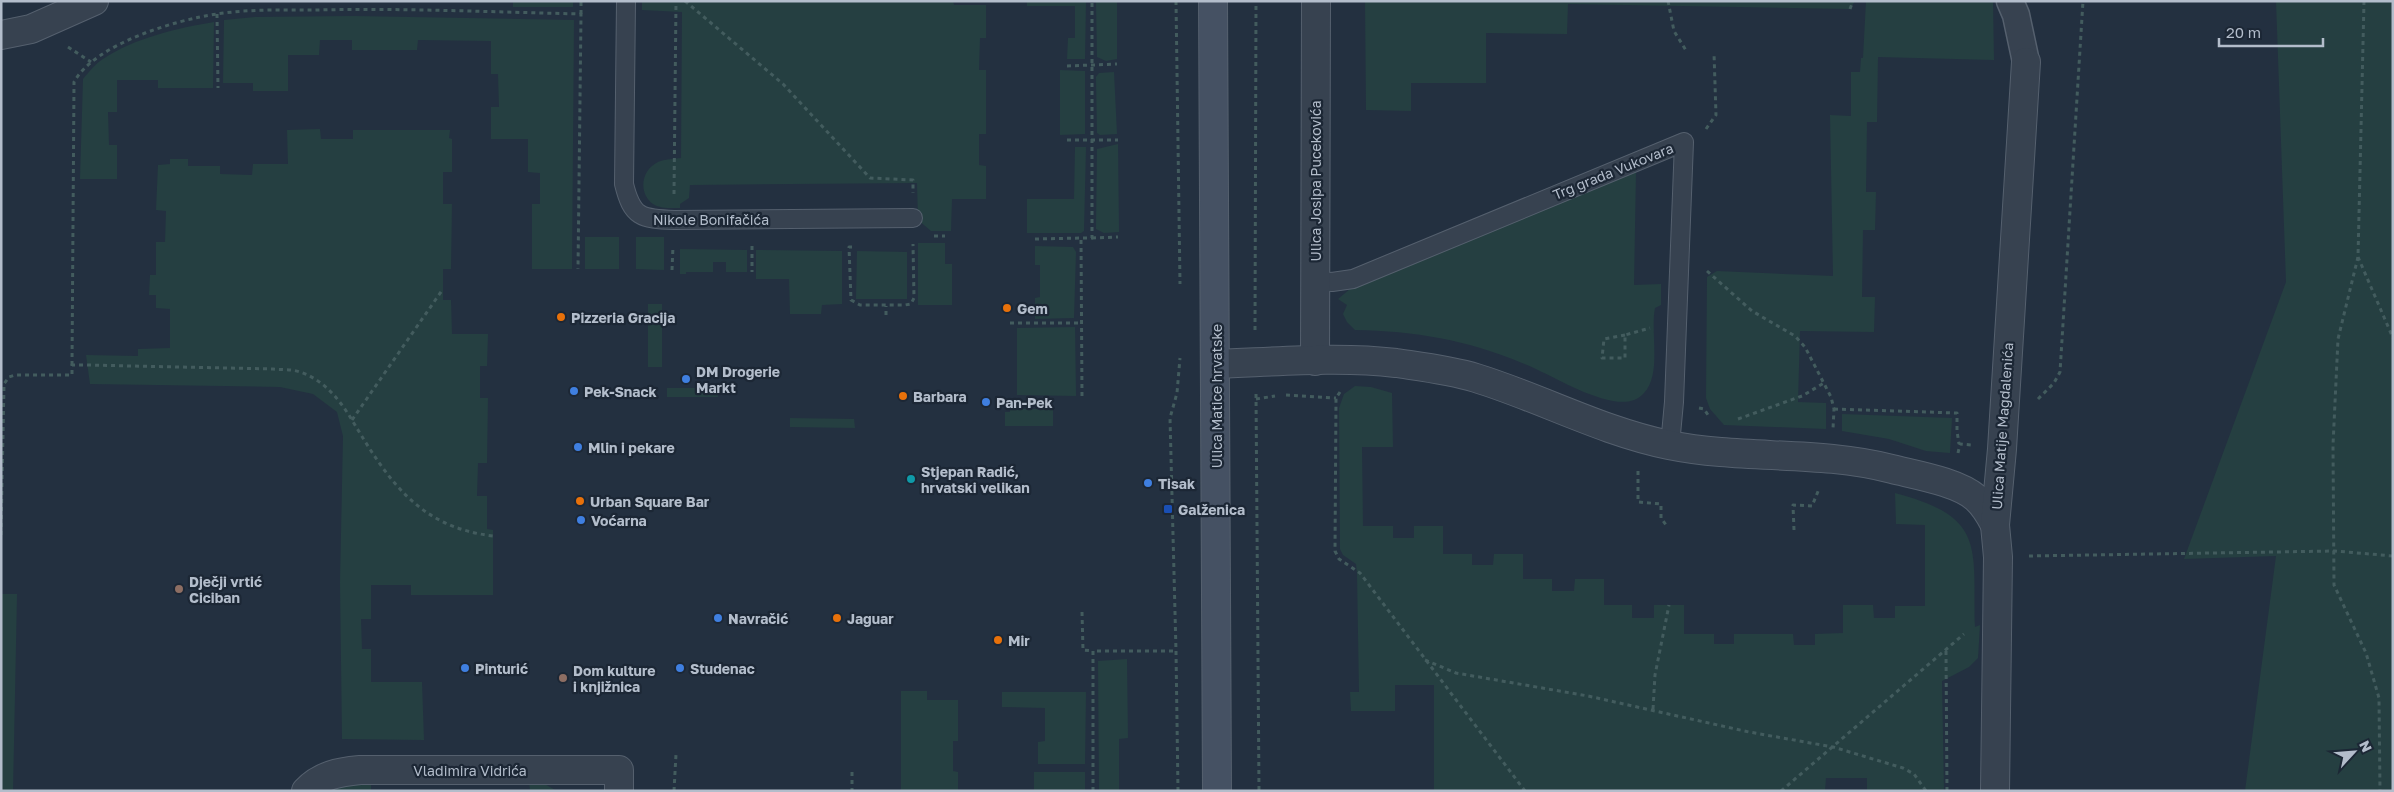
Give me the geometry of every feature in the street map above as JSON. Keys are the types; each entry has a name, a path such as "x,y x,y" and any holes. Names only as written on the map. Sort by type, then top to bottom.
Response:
{"main road":[{"name":"Ulica Matice hrvatske","path":"1213,1 1217,791"}],"street":[{"path":"1,35 32,29 94,1"},
{"name":"Ulica Josipa Pucekovića","path":"1315,360 1316,1"},
{"path":"2010,1 2016,15 2026,62"},
{"name":"Ulica Matije Magdalenića","path":"1995,791 1996,532 2026,62"},
{"path":"1216,364 1315,360 1393,363 1448,371 1477,378 1603,427 1670,445 1740,455 1832,457 1872,464 1956,487 1975,497 1986,509 1996,532"},
{"name":"Vladimira Vidrića","path":"306,791 322,778 337,773 360,770 619,781"}],"lane":[{"name":"Nikole Bonifačića","path":"626,1 624,184 632,208 640,216 650,219 674,220 912,218"},
{"name":"Trg grada Vukovara","path":"1315,281 1332,282 1353,279 1684,142 1674,402 1670,445"}],"path":[{"path":"578,269 581,1"},
{"path":"674,158 676,1"},
{"path":"685,1 783,84 870,178 913,180 912,218"},
{"path":"1092,1 1090,66 1092,238"},
{"path":"1176,1 1180,287"},
{"path":"1668,1 1674,31 1687,52"},
{"path":"1850,9 1853,1"},
{"path":"2034,404 2054,383 2060,372 2083,1"},
{"path":"2364,1 2358,257 2338,339 2333,446 2334,585 2366,653 2379,698 2380,791"},
{"path":"1,535 4,384 9,377 15,375 72,375 74,82 91,62 112,48 138,36 189,19 217,14 349,9 581,14"},
{"path":"217,14 218,88"},
{"path":"1067,66 1117,64"},
{"path":"1068,140 1118,140"},
{"path":"1035,239 1118,237"},
{"path":"1081,238 1082,396"},
{"path":"672,270 673,245"},
{"path":"752,246 752,272"},
{"path":"858,247 849,246 851,300 860,305 886,306 910,304 914,298 912,247 903,247"},
{"path":"2358,257 2393,338"},
{"path":"1702,267 1752,311 1796,336 1814,362 1834,409 1833,435"},
{"path":"352,420 443,289"},
{"path":"886,306 886,315"},
{"path":"1010,323 1081,323"},
{"path":"1625,335 1625,358 1602,358 1604,339 1658,326"},
{"path":"1178,791 1170,418 1177,393 1181,355"},
{"path":"72,366 273,369 299,372 316,379 333,392 399,489 420,509 450,525 475,534 493,536"},
{"path":"1733,421 1802,396 1824,383"},
{"path":"1344,387 1336,398 1335,551 1339,559 1360,573 1525,791"},
{"path":"1256,399 1280,395 1336,398"},
{"path":"1834,409 1957,412 1957,431 1960,444"},
{"path":"1643,438 1637,475 1638,502 1661,504 1662,518 1666,525"},
{"path":"1794,530 1793,505 1812,506 1820,488"},
{"path":"1996,532 2020,539 2021,556 2335,551 2393,556"},
{"path":"1653,709 1655,675 1669,605"},
{"path":"1082,612 1083,650 1176,650"},
{"path":"1781,791 1970,629"},
{"path":"1946,650 1947,791"},
{"path":"1093,651 1093,791"},
{"path":"1425,660 1456,673 1653,709 1749,732 1833,747 1903,768 1914,774 1926,791"},
{"path":"674,791 676,754"},
{"path":"852,772 852,791"}],"green space":[{"path":"513,1 573,1 573,7 513,7"},
{"path":"642,1 953,1 954,5 986,5 986,38 980,38 979,70 986,70 986,134 979,134 979,165 986,166 986,199 952,199 951,231 931,231 918,220 917,183 690,185 689,198 680,204 680,208 656,206 645,194 644,182 648,170 658,162 681,158 682,12 642,10"},
{"path":"1027,1 1086,1 1085,59 1067,59 1068,38 1075,38 1075,6 1027,6"},
{"path":"1096,1 1117,1 1117,59 1106,61 1097,57"},
{"path":"1365,1 1855,1 1850,9 1568,4 1567,34 1486,33 1486,83 1411,83 1411,111 1366,110"},
{"path":"1866,1 1993,1 1994,60 1878,57 1877,122 1867,122 1866,192 1876,192 1875,230 1863,230 1862,297 1875,297 1874,332 1800,331 1798,402 1826,403 1826,429 1724,425 1710,409 1706,398 1707,277 1717,271 1833,276 1830,115 1851,116 1851,72 1860,72 1861,58 1863,58"},
{"path":"2276,1 2393,1 2393,791 2245,791 2276,556 2184,559 2286,282"},
{"path":"353,16 574,20 572,269 532,269 532,204 540,204 540,173 528,172 528,139 491,139 491,107 499,107 498,74 491,74 491,41 418,40 417,50 352,50 352,40 320,40 319,55 288,55 288,91 253,91 253,83 223,83 224,20 255,17"},
{"path":"214,22 213,88 158,88 158,80 117,80 117,112 108,112 109,145 117,145 117,179 80,179 83,79 100,61 128,45 171,31"},
{"path":"1060,70 1085,71 1085,134 1060,135"},
{"path":"1114,72 1117,134 1100,135 1097,133 1096,77 1099,73"},
{"path":"320,129 321,139 353,139 353,130 450,130 449,138 452,139 452,172 443,172 443,204 452,204 451,269 443,269 443,300 451,300 452,334 488,334 487,366 480,366 480,398 488,398 487,463 478,463 477,496 487,496 487,529 493,530 493,595 411,595 411,585 371,585 371,619 361,619 362,649 371,649 371,682 422,682 424,740 342,739 340,583 343,436 337,412 313,394 280,387 90,384 86,355 138,356 138,349 170,348 170,309 156,308 156,295 149,295 150,275 156,275 156,242 165,242 166,211 156,210 158,165 170,164 170,159 188,159 188,166 220,166 220,174 252,175 253,164 288,164 287,130"},
{"path":"1118,144 1119,232 1104,233 1096,229 1097,149"},
{"path":"1075,147 1086,147 1084,231 1081,233 1027,233 1027,199 1074,199"},
{"path":"1636,171 1634,285 1661,284 1661,305 1655,308 1654,318 1653,375 1644,393 1637,398 1622,402 1601,398 1578,390 1522,363 1481,348 1440,338 1399,332 1355,330 1347,322 1343,314 1347,305 1338,299 1350,289"},
{"path":"585,237 619,237 619,269 585,269"},
{"path":"636,237 664,237 664,270 636,269"},
{"path":"918,243 945,243 945,264 952,264 952,305 918,305"},
{"path":"1035,246 1073,247 1076,252 1074,318 1035,319 1035,298 1040,297 1040,265 1035,265"},
{"path":"680,249 747,250 747,272 726,272 726,262 713,262 713,272 686,272 686,274 680,274"},
{"path":"756,250 842,251 842,304 822,305 821,314 790,314 789,279 756,279"},
{"path":"857,251 907,252 907,299 856,299"},
{"path":"648,304 662,304 662,367 648,367"},
{"path":"1075,327 1076,396 1017,395 1017,328"},
{"path":"1355,386 1371,387 1392,393 1393,447 1362,447 1363,526 1393,526 1393,538 1414,538 1414,526 1443,526 1443,554 1472,554 1472,565 1493,565 1494,554 1523,554 1523,579 1552,579 1552,591 1574,591 1575,579 1604,579 1604,605 1632,605 1632,618 1654,618 1654,605 1684,605 1684,634 1714,634 1714,644 1734,644 1734,634 1793,634 1794,645 1815,645 1815,634 1843,633 1843,605 1873,605 1874,618 1895,618 1895,606 1925,606 1925,525 1896,524 1895,493 1924,502 1946,513 1960,525 1968,539 1973,555 1975,627 1980,625 1978,658 1969,667 1942,681 1944,791 1867,791 1867,778 1826,778 1825,791 1434,791 1434,685 1395,685 1395,711 1351,711 1350,692 1359,692 1357,574 1356,564 1343,555 1340,549 1339,408 1344,394"},
{"path":"667,388 717,388 718,397 667,397"},
{"path":"1010,409 1053,409 1053,426 1005,426 1005,412 1010,412"},
{"path":"1842,414 1952,418 1950,453 1926,451 1889,439 1842,431"},
{"path":"790,418 854,419 855,428 790,427"},
{"path":"1,594 17,594 13,791 1,791"},
{"path":"1127,659 1128,738 1119,739 1119,791 1099,791 1098,661"},
{"path":"901,691 927,691 927,700 958,700 958,741 953,741 953,771 958,772 958,791 901,791"},
{"path":"1002,692 1086,692 1085,764 1038,764 1038,742 1045,741 1045,708 1002,707"},
{"path":"1034,772 1085,772 1085,791 1034,791"},
{"path":"371,780 371,791 328,791"},
{"path":"529,781 541,782 557,791 530,791"}],"place":[{"name":"Gem","path":"1007,308"},
{"name":"Pizzeria Gracija","path":"561,317"},
{"name":"DM Drogerie Markt","path":"686,379"},
{"name":"Pek-Snack","path":"574,391"},
{"name":"Barbara","path":"903,396"},
{"name":"Pan-Pek","path":"986,402"},
{"name":"Mlin i pekare","path":"578,447"},
{"name":"Stjepan Radić, hrvatski velikan","path":"911,479"},
{"name":"Tisak","path":"1148,483"},
{"name":"Urban Square Bar","path":"580,501"},
{"name":"Galženica","path":"1168,509"},
{"name":"Voćarna","path":"581,520"},
{"name":"Dječji vrtić Ciciban","path":"179,589"},
{"name":"Navračić","path":"718,618"},
{"name":"Jaguar","path":"837,618"},
{"name":"Mir","path":"998,640"},
{"name":"Pinturić","path":"465,668"},
{"name":"Studenac","path":"680,668"},
{"name":"Dom kulture i knjižnica","path":"563,678"}]}
